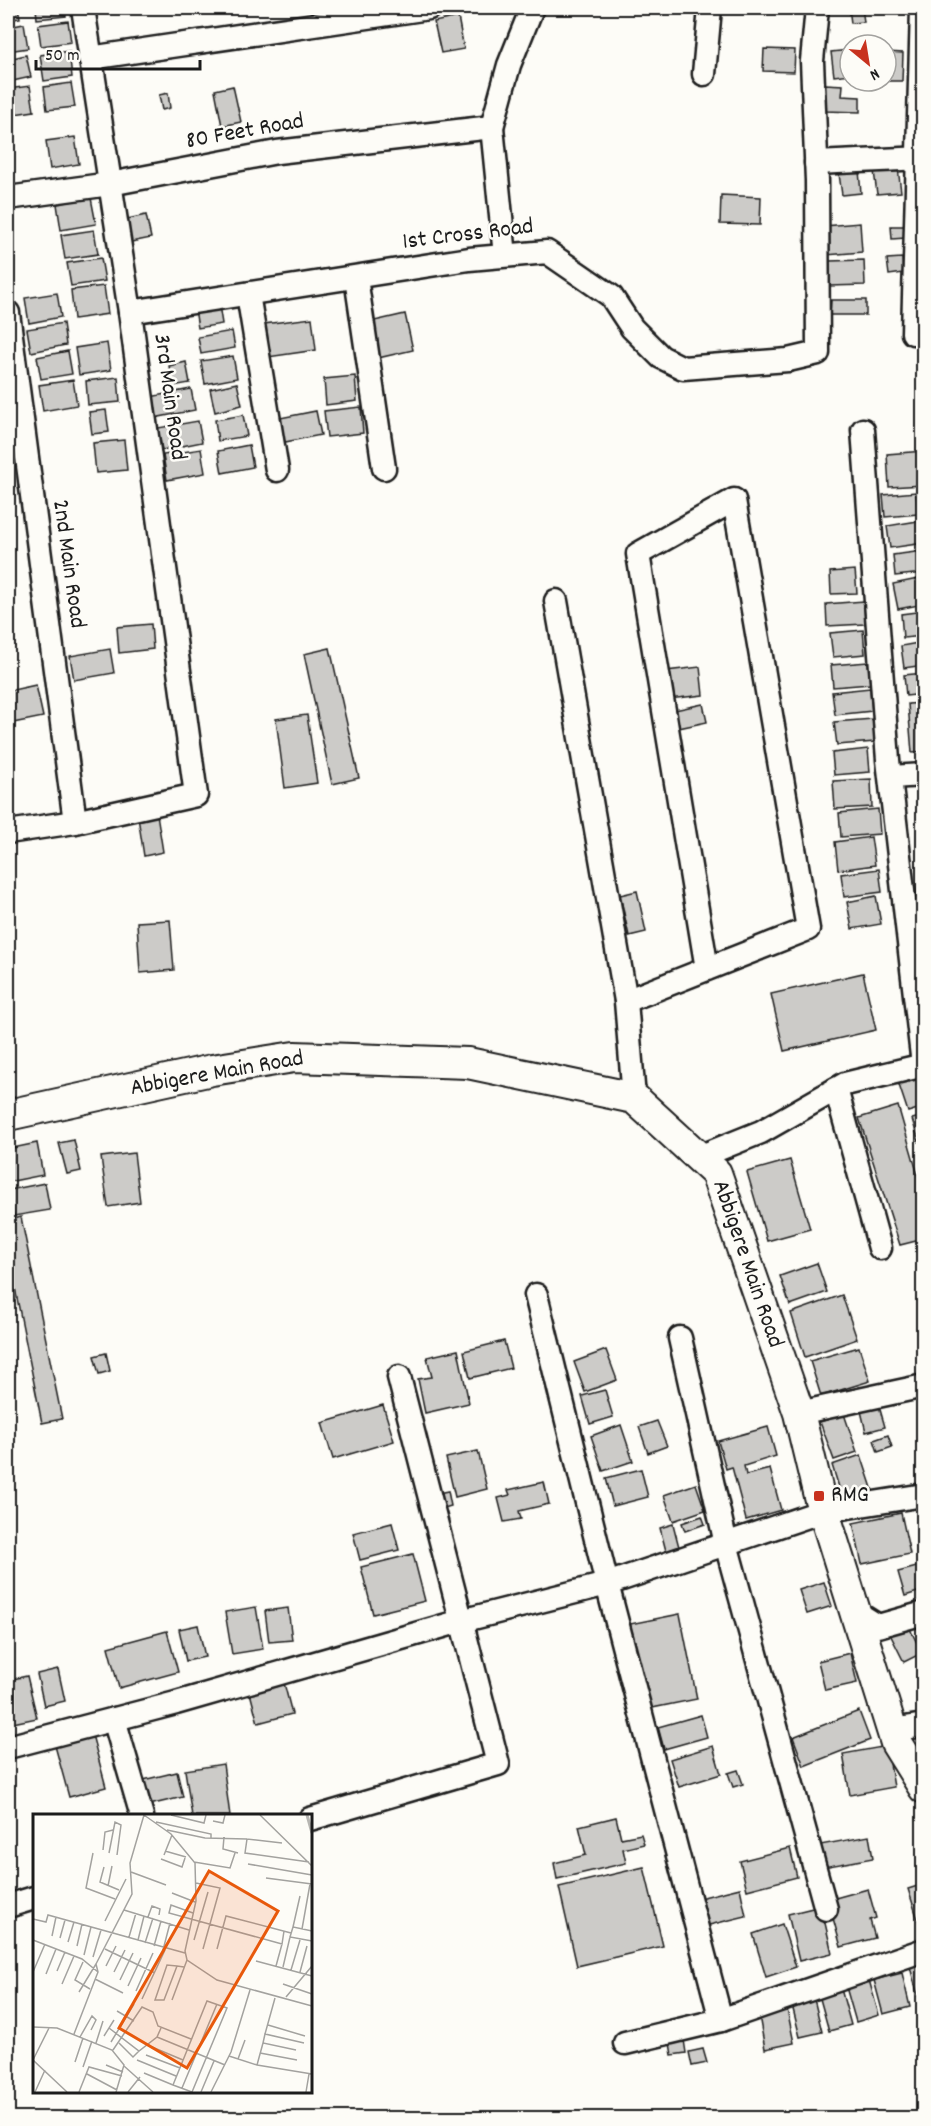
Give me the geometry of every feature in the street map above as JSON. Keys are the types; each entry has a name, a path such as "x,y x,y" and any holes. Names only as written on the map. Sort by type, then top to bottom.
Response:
{"main road":[{"name":"Abbigere Main Road","path":"8,1115 212,1070 294,1057 468,1063 634,1098 716,1173 799,1413 823,1511 896,1743 924,1788"}],"street":[{"name":"3rd Main Road","path":"75,822 196,795 130,312 83,8"},
{"path":"90,58 429,8"},
{"path":"504,246 492,127 508,65 532,8"},
{"path":"704,74 710,8"},
{"name":"1st Cross Road","path":"130,312 469,259 547,252 611,296 632,328 661,357 683,368 788,360 818,353 816,163 812,61 817,8"},
{"path":"913,333 920,158 922,8"},
{"name":"80 Feet Road","path":"8,198 110,184 277,152 492,127"},
{"path":"816,163 920,158"},
{"path":"356,278 384,468"},
{"path":"248,294 277,470"},
{"name":"2nd Main Road","path":"8,313 75,822"},
{"path":"699,1157 761,1132 845,1084 923,1065 891,777 863,430"},
{"path":"626,1001 707,969 808,929 734,500 638,554 707,969"},
{"path":"556,601 626,1001 634,1098"},
{"path":"891,777 924,775"},
{"path":"8,832 75,822"},
{"path":"836,1089 880,1248"},
{"path":"536,1295 607,1584 721,2020"},
{"path":"680,1338 726,1544 826,1909"},
{"path":"312,1818 498,1764 399,1377"},
{"path":"799,1413 924,1386"},
{"path":"8,1747 461,1621 607,1584 823,1511 924,1495"},
{"path":"854,1611 878,1626 924,1613"},
{"path":"114,1719 142,1814"},
{"path":"892,1730 924,1725"},
{"path":"8,1906 33,1898"},
{"path":"625,2043 721,2020 924,1950"}],"building":[{"path":"8,8 18,8 20,18 8,20"},
{"path":"36,8 65,8 66,16 37,19"},
{"path":"849,8 862,8 864,22 851,23"},
{"path":"458,17 464,49 441,53 434,22"},
{"path":"68,21 71,42 41,46 38,25"},
{"path":"24,24 28,48 8,51 8,27"},
{"path":"764,49 795,50 794,72 763,71"},
{"path":"69,51 72,77 44,81 40,55"},
{"path":"838,51 838,76 834,76 831,52"},
{"path":"898,53 903,53 902,81 898,81"},
{"path":"26,55 31,77 8,82 8,59"},
{"path":"71,83 75,107 47,110 44,87"},
{"path":"825,84 838,85 838,93 842,93 842,96 860,97 860,112 824,111"},
{"path":"30,86 34,111 8,115 8,89"},
{"path":"233,86 241,122 222,126 215,90"},
{"path":"168,93 170,108 162,110 159,95"},
{"path":"75,137 79,164 50,169 46,141"},
{"path":"898,168 901,192 877,194 874,171"},
{"path":"859,171 861,193 842,195 839,174"},
{"path":"721,195 761,197 760,225 720,224"},
{"path":"91,198 96,224 61,230 57,204"},
{"path":"146,215 151,238 131,242 127,219"},
{"path":"860,223 862,252 826,255 824,226"},
{"path":"891,226 904,226 905,238 892,239"},
{"path":"94,230 98,254 65,259 61,235"},
{"path":"101,258 105,281 71,286 67,263"},
{"path":"902,258 903,273 889,275 887,259"},
{"path":"864,260 865,285 829,286 829,261"},
{"path":"104,286 108,314 74,319 71,290"},
{"path":"57,293 61,317 29,323 25,298"},
{"path":"831,300 866,300 866,315 830,315"},
{"path":"219,305 222,324 198,328 195,309"},
{"path":"405,314 413,350 378,358 370,322"},
{"path":"312,318 316,350 268,357 264,324"},
{"path":"63,323 66,345 31,352 27,329"},
{"path":"232,331 235,348 201,354 198,337"},
{"path":"107,343 111,370 79,375 75,348"},
{"path":"68,351 72,374 41,379 37,357"},
{"path":"233,356 237,378 205,384 201,361"},
{"path":"186,362 190,383 173,386 169,366"},
{"path":"355,376 357,401 326,405 324,379"},
{"path":"118,377 120,402 88,405 86,381"},
{"path":"73,380 77,405 43,411 39,385"},
{"path":"237,383 242,405 215,412 210,389"},
{"path":"191,389 195,410 154,418 150,397"},
{"path":"361,407 363,433 327,437 324,411"},
{"path":"106,410 109,432 92,434 89,412"},
{"path":"316,411 321,435 280,443 275,419"},
{"path":"243,415 247,436 218,441 215,420"},
{"path":"198,421 202,442 162,450 158,428"},
{"path":"124,440 127,470 96,473 93,443"},
{"path":"249,445 253,467 222,473 218,451"},
{"path":"201,449 205,473 167,480 163,455"},
{"path":"924,451 924,485 889,487 887,454"},
{"path":"916,492 918,514 885,517 883,495"},
{"path":"924,520 924,543 890,548 887,526"},
{"path":"923,551 924,573 895,576 893,555"},
{"path":"855,570 857,593 831,594 830,572"},
{"path":"923,578 924,604 898,609 893,584"},
{"path":"864,601 865,624 827,626 826,604"},
{"path":"924,611 924,636 903,638 901,614"},
{"path":"151,624 153,649 119,653 117,627"},
{"path":"863,630 865,654 833,657 830,633"},
{"path":"924,642 924,665 904,668 901,646"},
{"path":"330,648 359,778 332,784 304,654"},
{"path":"110,649 114,673 74,680 70,656"},
{"path":"868,662 870,684 833,687 831,665"},
{"path":"700,667 703,695 669,699 666,671"},
{"path":"924,673 924,694 906,696 904,675"},
{"path":"36,685 43,717 8,724 8,691"},
{"path":"870,688 872,711 835,715 832,692"},
{"path":"924,703 924,752 912,753 908,704"},
{"path":"703,704 707,722 674,729 670,711"},
{"path":"307,715 317,783 285,788 276,719"},
{"path":"873,719 875,742 837,745 834,722"},
{"path":"868,749 870,772 834,775 832,753"},
{"path":"871,779 872,807 835,809 833,781"},
{"path":"878,809 880,834 841,837 839,813"},
{"path":"157,814 163,852 144,856 138,817"},
{"path":"871,837 875,865 838,870 835,842"},
{"path":"879,869 882,892 844,897 841,874"},
{"path":"637,891 646,932 629,936 620,895"},
{"path":"876,896 881,924 852,929 847,902"},
{"path":"170,920 174,970 140,973 137,922"},
{"path":"863,973 876,1030 784,1051 771,994"},
{"path":"924,1074 924,1107 908,1112 898,1082"},
{"path":"898,1106 924,1196 924,1239 900,1245 859,1118"},
{"path":"924,1116 924,1141 919,1142 912,1119"},
{"path":"74,1140 81,1171 67,1174 59,1143"},
{"path":"37,1143 43,1175 8,1182 8,1149"},
{"path":"134,1153 140,1202 108,1207 101,1157"},
{"path":"790,1160 810,1229 767,1241 747,1172"},
{"path":"45,1183 50,1210 14,1216 9,1190"},
{"path":"21,1217 62,1419 42,1423 8,1253 8,1220"},
{"path":"817,1263 827,1292 790,1305 780,1276"},
{"path":"842,1295 857,1339 805,1357 791,1313"},
{"path":"504,1341 511,1368 470,1378 464,1351"},
{"path":"859,1347 870,1381 821,1396 810,1361"},
{"path":"458,1350 469,1403 425,1413 418,1379 432,1377 427,1357"},
{"path":"606,1350 617,1380 585,1392 574,1362"},
{"path":"106,1353 110,1371 99,1374 94,1356"},
{"path":"605,1390 613,1417 590,1424 582,1396"},
{"path":"383,1405 394,1441 333,1459 322,1423"},
{"path":"879,1406 885,1427 866,1432 861,1411"},
{"path":"844,1414 857,1452 834,1460 820,1422"},
{"path":"657,1421 667,1446 648,1453 639,1427"},
{"path":"621,1425 633,1461 603,1471 591,1436"},
{"path":"768,1427 776,1456 744,1466 746,1475 770,1469 781,1510 746,1520 732,1467 726,1469 718,1441"},
{"path":"888,1435 892,1447 878,1452 874,1440"},
{"path":"478,1451 487,1489 455,1497 446,1458"},
{"path":"861,1455 873,1491 843,1500 832,1465"},
{"path":"641,1469 648,1497 613,1506 606,1478"},
{"path":"544,1482 549,1504 519,1511 521,1519 504,1522 498,1498 510,1495 508,1490"},
{"path":"696,1484 705,1510 673,1521 664,1495"},
{"path":"448,1491 451,1506 437,1510 433,1494"},
{"path":"901,1513 910,1554 862,1564 853,1523"},
{"path":"702,1516 705,1524 685,1531 682,1523"},
{"path":"392,1523 399,1550 360,1560 353,1533"},
{"path":"673,1524 679,1547 666,1551 660,1528"},
{"path":"413,1554 425,1601 373,1614 361,1567"},
{"path":"924,1565 924,1590 905,1596 898,1572"},
{"path":"824,1582 832,1606 807,1614 799,1590"},
{"path":"256,1607 263,1649 232,1654 225,1612"},
{"path":"288,1608 292,1640 269,1642 265,1611"},
{"path":"680,1614 697,1699 647,1709 630,1624"},
{"path":"198,1625 205,1657 186,1661 179,1629"},
{"path":"908,1625 922,1653 904,1662 890,1634"},
{"path":"167,1631 178,1672 119,1688 108,1647"},
{"path":"850,1653 857,1683 825,1690 818,1661"},
{"path":"58,1669 65,1701 44,1706 37,1674"},
{"path":"27,1676 37,1718 8,1724 8,1680"},
{"path":"283,1679 292,1714 258,1723 249,1689"},
{"path":"859,1711 870,1740 804,1766 793,1737"},
{"path":"701,1715 707,1737 664,1749 658,1727"},
{"path":"91,1731 106,1787 69,1797 54,1742"},
{"path":"713,1746 721,1774 679,1787 670,1759"},
{"path":"887,1746 894,1787 850,1795 843,1754"},
{"path":"223,1764 230,1814 192,1814 185,1770"},
{"path":"738,1770 743,1784 733,1787 728,1773"},
{"path":"177,1772 183,1797 145,1806 139,1781"},
{"path":"616,1817 621,1838 641,1834 644,1844 623,1849 626,1863 557,1879 554,1863 586,1855 579,1826"},
{"path":"869,1836 873,1858 824,1867 820,1845"},
{"path":"790,1848 797,1877 747,1890 740,1861"},
{"path":"644,1867 663,1946 577,1966 559,1887"},
{"path":"924,1884 924,1935 923,1935 908,1889"},
{"path":"740,1888 746,1916 705,1926 699,1898"},
{"path":"868,1889 876,1918 870,1920 875,1938 841,1947 828,1900"},
{"path":"821,1906 832,1953 799,1961 788,1914"},
{"path":"782,1924 796,1967 766,1977 753,1934"},
{"path":"924,1963 924,2006 921,2007 910,1967"},
{"path":"902,1973 910,2007 883,2014 874,1980"},
{"path":"869,1980 879,2015 856,2022 846,1987"},
{"path":"841,1989 851,2025 829,2031 819,1995"},
{"path":"814,1999 822,2032 800,2037 792,2005"},
{"path":"786,2004 794,2043 765,2049 758,2010"},
{"path":"684,2040 686,2053 672,2055 670,2043"},
{"path":"703,2049 707,2063 692,2066 689,2052"}],"place":[{"name":"RMG","path":"819,1496"}]}
